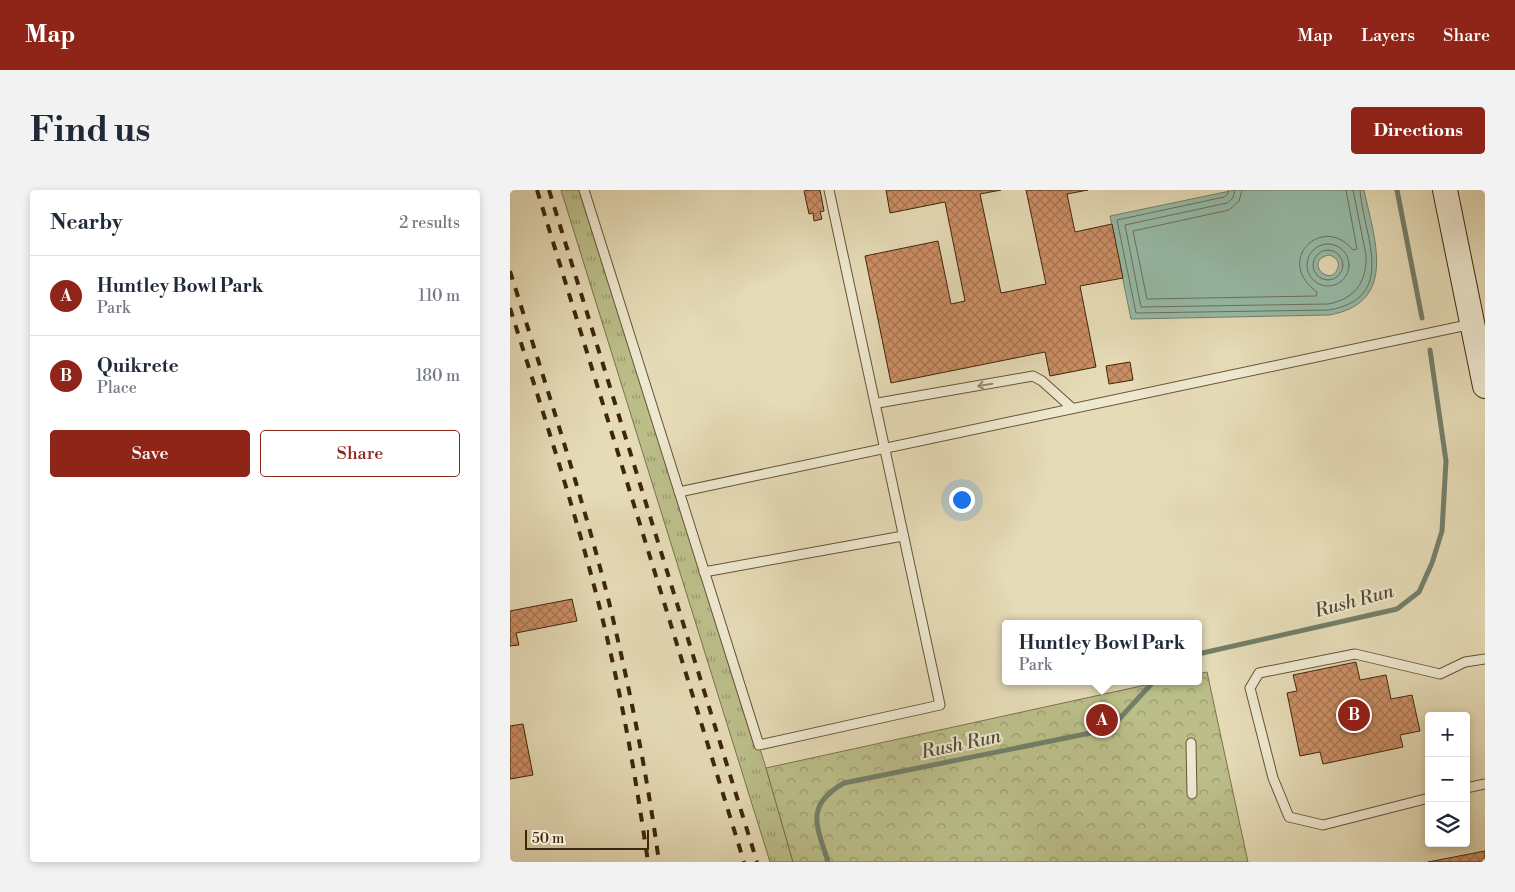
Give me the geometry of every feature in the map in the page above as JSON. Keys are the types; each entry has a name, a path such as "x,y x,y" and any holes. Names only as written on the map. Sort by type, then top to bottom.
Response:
{"main road":[{"path":"1445,190 1485,386"}],"lane":[{"path":"584,190 759,745 940,705 829,190"},
{"path":"679,492 1472,324"},
{"path":"878,403 1033,376 1042,381 1072,408"},
{"path":"704,572 903,536"},
{"path":"1425,799 1323,825 1288,817 1273,778 1250,688 1259,673 1355,654 1440,674 1464,662 1485,658"},
{"path":"1191,743 1192,794"},
{"path":"1470,787 1485,784"}],"green space":[{"path":"561,190 584,190 766,768 793,862 770,862"},
{"path":"1207,672 1248,862 793,862 766,768 1146,685 1202,685 1202,673"}],"water":[{"path":"1235,190 1364,190 1376,247 1376,266 1373,283 1365,297 1351,308 1329,315 1131,319 1110,216","holes":["1329,255 1337,260 1338,267 1333,274 1328,276 1320,271 1318,262 1322,258"]}],"building":[{"path":"820,190 824,211 820,212 822,219 814,221 813,213 809,214 804,191"},
{"path":"886,190 1001,190 980,194 1001,293 1046,284 1026,190 1088,190 1067,194 1075,232 1112,224 1123,278 1080,286 1096,367 1050,376 1045,352 891,383 865,256 938,241 951,304 965,301 945,202 890,213"},
{"path":"1130,362 1133,380 1109,384 1106,366"},
{"path":"572,599 577,621 516,633 519,645 510,646 510,611"},
{"path":"1356,662 1360,680 1386,675 1391,699 1412,695 1420,731 1400,735 1403,747 1323,764 1320,752 1300,756 1287,693 1297,691 1293,675"},
{"path":"523,724 533,775 510,779 510,726"},
{"path":"1485,851 1485,862 1428,862"}],"waterway":[{"name":"Rush Run","path":"1397,190 1422,318"},
{"name":"Rush Run","path":"1202,653 1397,609 1419,592 1432,563 1442,531 1446,461 1430,350"},
{"name":"Rush Run","path":"828,862 820,838 817,818 818,809 823,800 844,783 1110,729 1150,685"}],"railway":[{"path":"537,190 744,862"},
{"path":"549,190 757,862"},
{"path":"510,271 574,475 608,598 637,729 659,862"},
{"path":"510,308 570,500 602,617 628,738 648,862"}],"place":[{"name":"Quikrete","path":"1354,715"},
{"name":"Huntley Bowl Park","path":"1102,720"}]}
